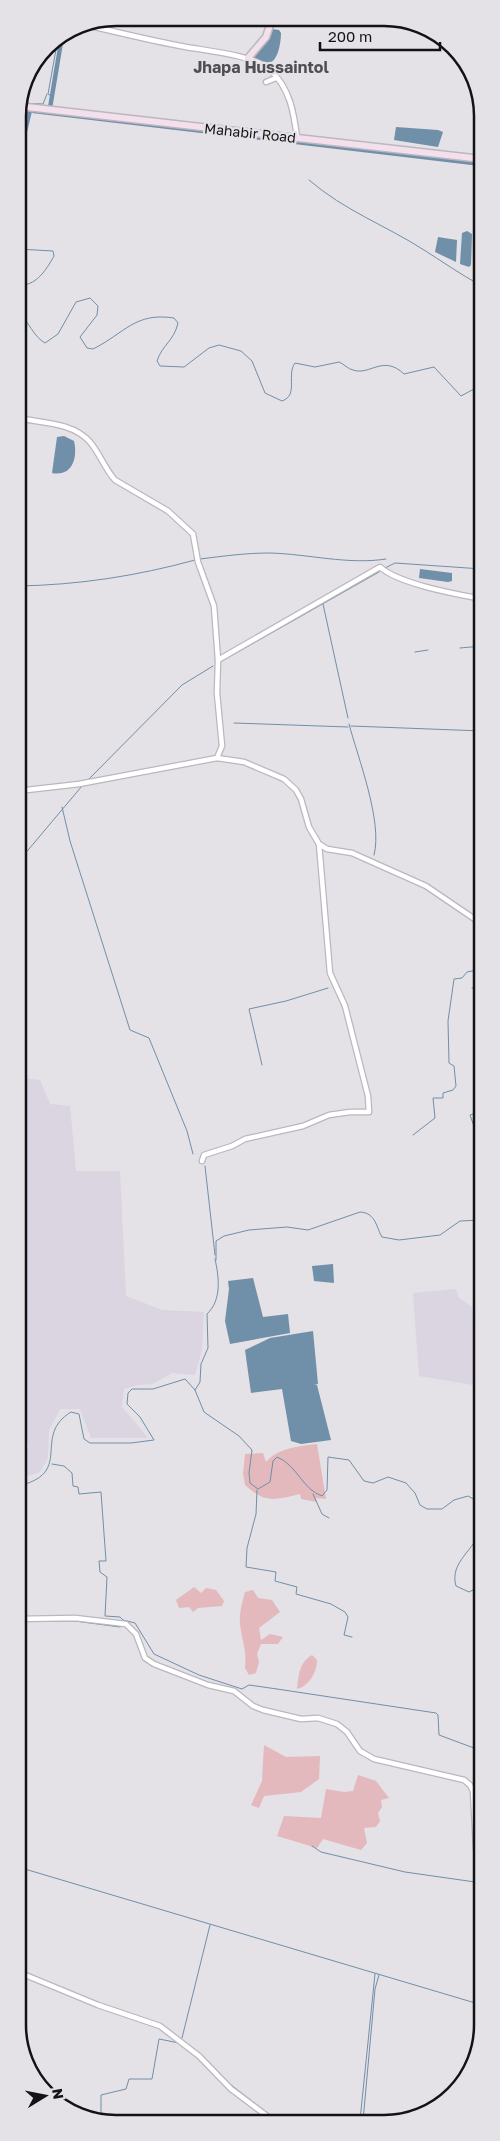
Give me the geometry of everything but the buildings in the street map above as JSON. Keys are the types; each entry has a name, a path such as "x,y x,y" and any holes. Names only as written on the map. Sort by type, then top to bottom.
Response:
{"street":[{"path":"248,58 266,37 269,26"},
{"path":"99,28 179,46 248,58 269,68 284,86 294,109 297,138"},
{"path":"266,82 276,78"},
{"name":"Mahabir Road","path":"27,107 474,158"},
{"path":"26,419 63,426 84,435 101,457 115,480 168,511 193,534 198,562 214,606 218,660 217,693 222,746 217,758"},
{"path":"218,660 380,567 389,576 474,598"},
{"path":"26,790 79,784 217,758 244,762 284,779 296,790 301,799 309,827 318,844 330,973 346,1006 368,1096 369,1112 329,1115 303,1126 245,1139 232,1146 204,1155 202,1161"},
{"path":"318,844 327,849 352,853 426,886 474,919"},
{"path":"26,1619 75,1618 126,1624 136,1634 145,1658 154,1664 208,1685 234,1691 253,1706 263,1710 301,1719 318,1718 337,1724 347,1732 360,1752 374,1759 464,1780 473,1791 474,1810"},
{"path":"26,1975 98,2005 160,2026 199,2056 231,2089 266,2115"}],"shaded area":[{"path":"26,1078 40,1080 50,1104 70,1106 76,1171 120,1171 126,1296 162,1310 204,1312 202,1350 195,1375 172,1373 153,1384 138,1385 124,1389 122,1407 148,1438 91,1438 80,1409 60,1409 49,1430 48,1458 40,1472 26,1477 26,1451 29,1446 26,1443"},
{"path":"456,1289 459,1298 472,1307 474,1327 473,1385 419,1376 413,1293"},
{"path":"317,1444 326,1499 316,1498 317,1502 301,1499 300,1494 277,1499 265,1498 245,1485 243,1474 245,1454 263,1453 266,1462 283,1451"},
{"path":"194,1587 201,1593 206,1588 216,1590 224,1601 222,1606 198,1608 193,1612 189,1607 179,1608 176,1600"},
{"path":"253,1590 258,1598 272,1600 280,1612 259,1628 261,1640 270,1634 283,1637 278,1644 261,1644 257,1654 259,1662 256,1673 249,1675 245,1668 240,1616 245,1592"},
{"path":"312,1655 317,1660 314,1674 309,1682 297,1689 302,1665"},
{"path":"264,1745 286,1757 320,1756 319,1779 301,1792 264,1796 259,1808 251,1805 262,1781"},
{"path":"358,1775 376,1781 389,1798 381,1800 382,1807 378,1813 380,1821 376,1827 364,1828 367,1843 361,1850 323,1839 317,1848 277,1836 284,1816 321,1818 326,1789 344,1792 353,1791"}],"water":[{"path":"272,29 279,30 281,33 280,42 276,57 270,63 266,63 254,58 271,35"},
{"path":"396,127 443,132 438,147 394,140"},
{"path":"467,231 472,234 471,265 469,267 460,264 462,233"},
{"path":"438,237 457,240 456,262 435,252"},
{"path":"64,436 74,441 74,460 69,469 64,472 52,473 57,437"},
{"path":"420,569 452,573 452,581 419,578"},
{"path":"333,1264 334,1283 314,1281 312,1266"},
{"path":"253,1278 263,1317 288,1314 290,1333 230,1344 225,1321 229,1289 228,1281"},
{"path":"313,1331 318,1384 314,1385 317,1385 331,1440 301,1444 291,1441 282,1389 251,1393 245,1350 270,1338"}],"waterway":[{"path":"50,108 60,45"},
{"path":"51,96 48,94 56,49"},
{"path":"27,103 43,104 47,94"},
{"path":"26,127 30,110"},
{"path":"34,111 474,163"},
{"path":"309,180 351,209 409,241 474,281"},
{"path":"26,249 53,251 54,256 44,272 35,280 26,284"},
{"path":"26,320 38,337 45,343 58,334 76,302 90,298 98,306 97,315 80,337 87,348 93,349 140,321 149,318 174,318 178,323 174,334 159,356 157,361 160,366 184,367 209,348 219,345 241,351 252,361 265,393 282,401 290,394 295,363 315,367 339,362 359,371 390,366 404,374 434,367 461,396 474,390"},
{"path":"200,559 270,553 357,561 386,559"},
{"path":"26,586 107,579 195,560"},
{"path":"385,568 395,563 474,568"},
{"path":"220,662 379,572"},
{"path":"323,604 348,718"},
{"path":"460,648 474,647"},
{"path":"415,652 428,650"},
{"path":"87,781 182,685 213,666"},
{"path":"234,723 348,727"},
{"path":"349,724 372,808 376,841 374,855"},
{"path":"351,726 474,731"},
{"path":"26,852 82,786"},
{"path":"62,807 70,841 130,1030 149,1038 187,1131 193,1154"},
{"path":"413,1135 435,1118 433,1098 443,1098 443,1093 453,1090 456,1086 454,1066 449,1063 448,1021 454,979 462,978 467,972 474,971"},
{"path":"262,1065 249,1009 286,1001 328,988"},
{"path":"474,1114 470,1115 474,1126"},
{"path":"205,1166 215,1255"},
{"path":"216,1260 216,1241 224,1236 249,1230 287,1227 308,1230 360,1212 369,1215 375,1221 382,1237 399,1240 440,1235 460,1221 474,1220"},
{"path":"195,1390 200,1382 201,1364 208,1348 207,1314 212,1308 217,1295 218,1273 215,1259"},
{"path":"26,1483 37,1479 46,1471 50,1462 54,1432 60,1421 71,1412 79,1414 84,1439 90,1443 131,1443 154,1440 140,1417 127,1404 128,1393 132,1389 153,1389 185,1379 195,1390 204,1412 239,1436 252,1450 249,1473 250,1483 258,1489 270,1482 273,1461 277,1457 290,1466 315,1493 322,1496 327,1490 328,1457 349,1460 364,1481 373,1483 388,1477 406,1483 415,1493 420,1505 427,1509 442,1509 454,1500 468,1496 474,1499"},
{"path":"52,1464 64,1466 72,1473 73,1486 78,1487 79,1494 101,1492 106,1561 99,1561 100,1572 107,1577 105,1616 120,1617 123,1620 135,1623 154,1654 199,1675 242,1689 249,1685 436,1713 438,1715 439,1735 474,1748"},
{"path":"257,1490 256,1514 247,1548 246,1567 276,1572 275,1581 297,1587 296,1594 331,1604 345,1612 348,1617 344,1635 352,1637"},
{"path":"313,1494 322,1514 329,1518"},
{"path":"474,1543 459,1563 455,1578 456,1586 469,1592 474,1590"},
{"path":"26,1621 75,1621 120,1627"},
{"path":"312,1846 321,1852 405,1872 474,1882"},
{"path":"26,1869 474,2003"},
{"path":"182,2038 210,1925"},
{"path":"26,1973 31,1975"},
{"path":"361,2115 375,1974"},
{"path":"364,2115 375,1989 379,1975"},
{"path":"33,1976 53,1984"},
{"path":"98,2003 142,2018"},
{"path":"166,2028 206,2060"},
{"path":"101,2114 101,2095 126,2089 129,2079 152,2079 159,2039 179,2043"},
{"path":"226,2081 270,2115"}],"district":[{"name":"Jhapa Hussaintol","path":"261,67"}]}
